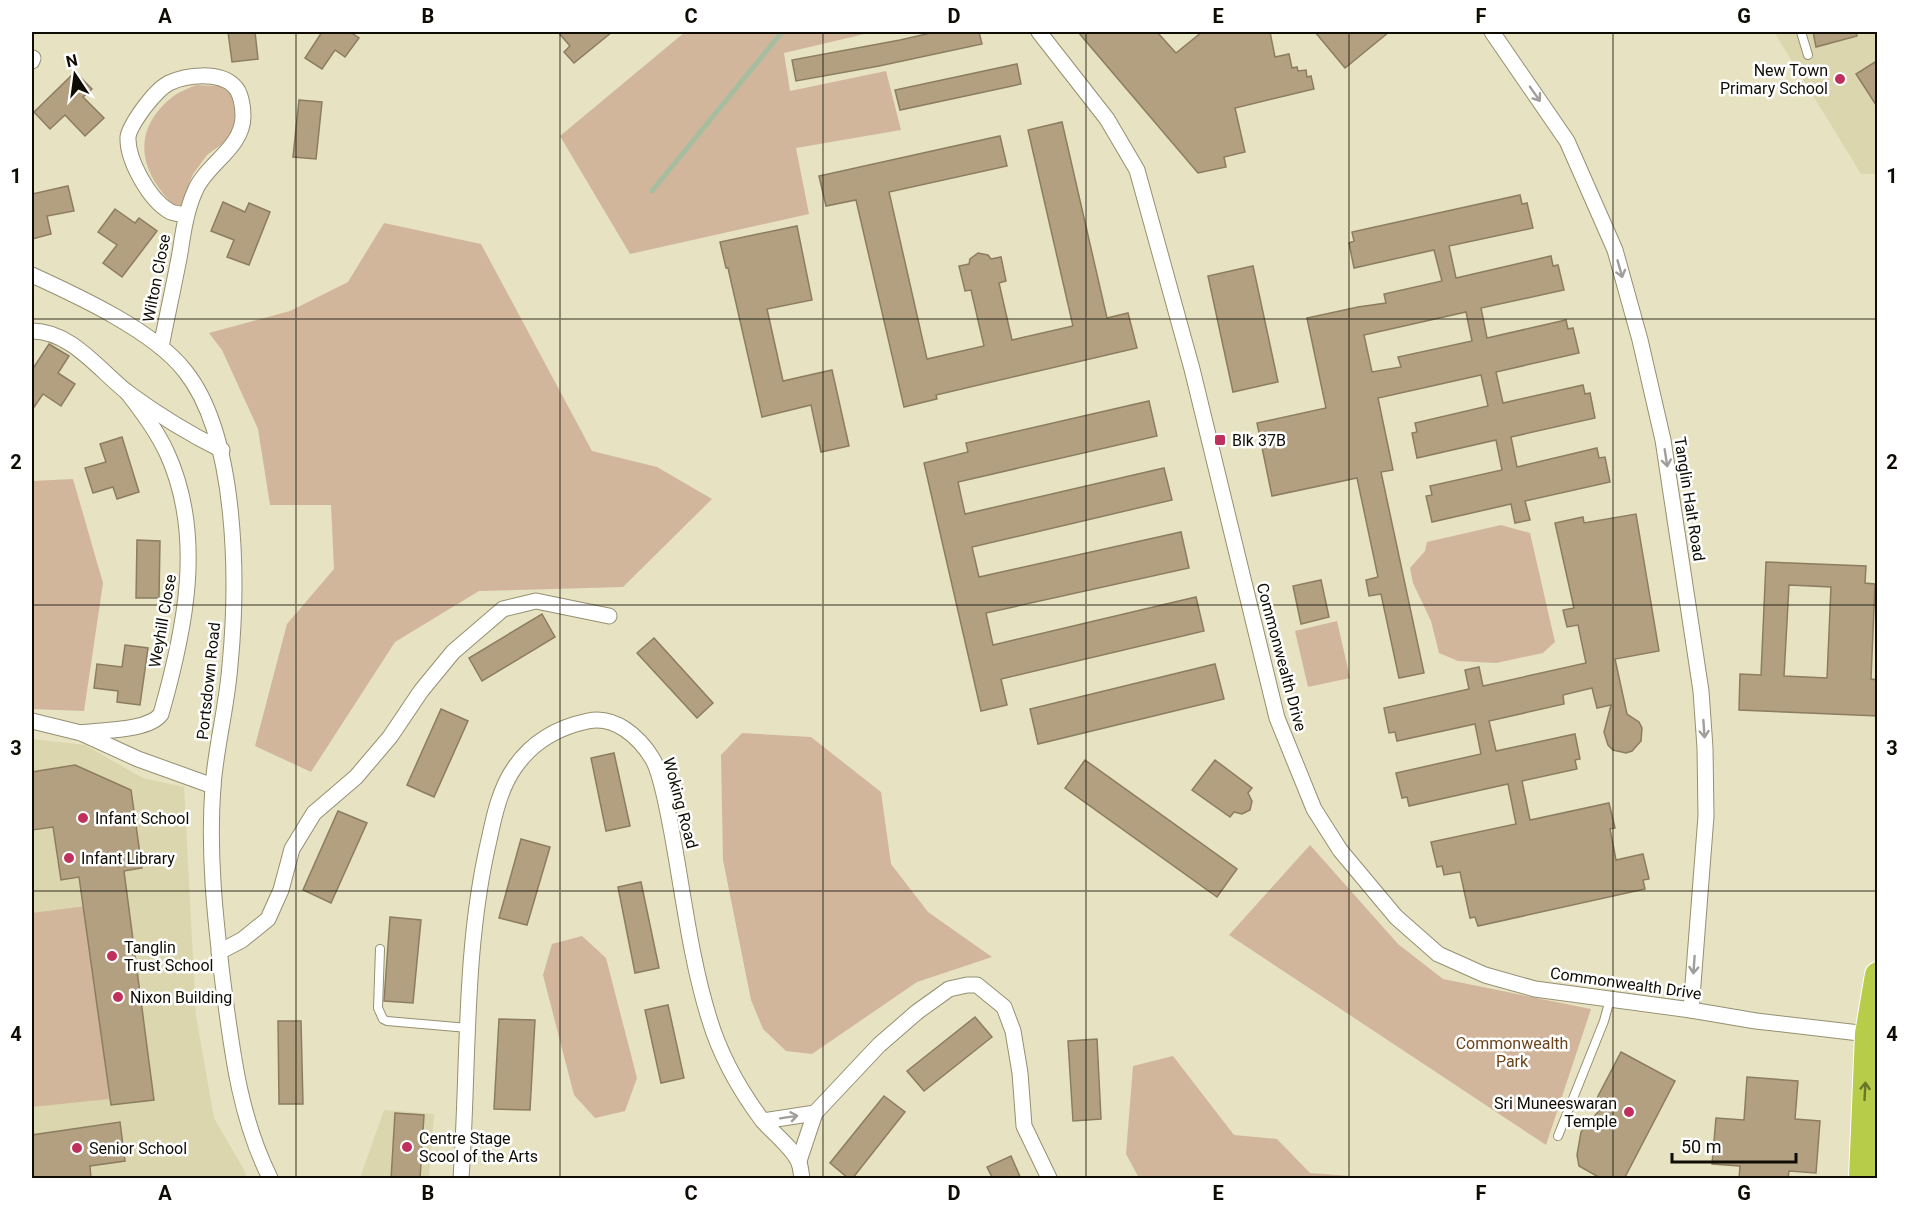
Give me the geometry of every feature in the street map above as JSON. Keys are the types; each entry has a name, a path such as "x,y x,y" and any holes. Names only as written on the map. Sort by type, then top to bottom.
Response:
{"highway":[{"path":"1862,1179 1868,1034 1878,975"}],"street":[{"name":"Commonwealth Drive","path":"1039,32 1107,119 1137,170 1192,369 1277,718 1314,809 1340,850 1396,917 1438,954 1485,975 1535,989 1756,1021 1868,1034"},
{"name":"Tanglin Halt Road","path":"1492,32 1567,141 1615,250 1640,340 1663,440 1701,691 1705,748 1706,816 1691,1010"},
{"name":"Wilton Close","path":"161,347 187,215 195,189 212,165 237,138 242,128 241,99 235,86 222,79 204,76 184,78 167,84 153,96 128,135 133,163 156,199 171,212 187,215"},
{"name":"Portsdown Road","path":"32,275 81,298 161,347 184,369 202,395 222,450 229,506 233,604 231,664 213,786 212,890 233,1064 244,1113 259,1157 270,1179"},
{"name":"Weyhill Close","path":"32,332 41,332 58,338 78,350 127,392 190,434 222,450"},
{"name":"Weyhill Close","path":"81,733 137,726 152,722 161,714 179,641 189,578 186,521 168,454 151,423 127,392"},
{"path":"219,952 243,940 268,919 281,890 292,849 314,813 356,777 390,737 421,691 453,652 503,609 536,601 609,616"},
{"name":"Woking Road","path":"461,1179 466,1110 472,938 482,869 496,808 514,767 538,741 564,727 596,719 615,723 633,734 653,759 668,813 693,958 709,1020 736,1083 763,1121 799,1161"},
{"name":"Weyhill Close","path":"32,722 81,733 138,759 213,786"},
{"path":"802,1179 799,1161 815,1113 879,1046 917,1012 949,989 977,985 1004,1007 1014,1031 1024,1126 1049,1179"},
{"path":"763,1121 815,1113"}],"lane":[{"path":"1801,32 1808,55"},
{"path":"380,949 378,1008 382,1019 468,1028"},
{"path":"1558,1136 1604,1021 1610,999"}],"shaded area":[{"name":"New Town Primary School","path":"1774,32 1877,32 1877,174 1861,174"},
{"name":"Tanglin Trust School","path":"32,739 85,745 143,778 184,787 196,1016 214,1118 247,1178 32,1178"},
{"path":"384,1110 434,1114 429,1178 360,1178"}],"green space":[{"path":"685,32 873,32 784,53 790,91 886,71 901,130 796,148 809,214 630,254 560,136"},
{"path":"196,85 219,86 236,94 244,107 233,136 207,155 193,174 179,210 166,197 148,168 145,138 150,123 160,109 175,95"},
{"path":"384,223 481,244 592,451 657,467 712,499 623,587 479,591 395,642 311,772 255,746 287,624 334,569 331,505 270,505 258,429 222,350 209,333 290,311 348,282"},
{"path":"73,479 103,583 84,711 32,709 32,481"},
{"path":"1501,525 1530,533 1555,642 1543,653 1496,663 1458,661 1439,653 1431,621 1413,583 1410,568 1425,551 1427,542"},
{"path":"1337,621 1350,678 1308,687 1295,631"},
{"path":"742,733 811,737 881,792 891,864 928,912 992,957 917,982 812,1054 786,1051 763,1029 751,1000 723,860 721,755"},
{"name":"Commonwealth Park","path":"1310,845 1398,944 1443,979 1591,1009 1546,1145 1229,935"},
{"path":"87,906 109,1099 32,1107 32,913"},
{"path":"582,936 606,958 637,1078 625,1111 595,1118 574,1095 543,975 552,944"},
{"path":"1173,1056 1234,1135 1277,1139 1310,1173 1376,1178 1139,1178 1126,1154 1133,1066"}],"building":[{"path":"228,32 255,32 258,59 232,62"},
{"path":"322,32 350,32 359,38 345,57 335,50 322,69 305,58"},
{"path":"558,32 612,32 574,63 564,52 570,46"},
{"path":"935,32 979,32 982,44 796,81 792,60"},
{"path":"1078,32 1157,32 1176,53 1202,32 1270,32 1275,57 1289,54 1292,68 1297,67 1298,71 1306,70 1307,77 1311,76 1314,89 1235,108 1245,152 1224,157 1226,167 1198,173"},
{"path":"1315,32 1389,32 1345,68"},
{"path":"1813,32 1856,32 1857,36 1816,47"},
{"path":"1878,60 1878,108 1856,74"},
{"path":"1017,64 1021,84 900,110 895,90"},
{"path":"75,72 92,89 83,97 104,118 85,136 65,115 50,129 34,112"},
{"path":"299,100 322,102 316,159 293,157"},
{"path":"1062,122 1107,318 1128,313 1137,348 936,395 937,399 904,407 856,200 826,206 819,176 1000,136 1007,166 889,192 927,359 984,346 971,290 965,291 959,266 969,264 970,259 978,253 988,255 991,259 1001,257 1006,281 999,283 1012,340 1073,326 1028,130"},
{"path":"68,186 74,211 47,216 51,234 32,239 32,194"},
{"path":"1520,195 1522,204 1527,203 1533,228 1449,246 1456,278 1551,256 1553,266 1558,265 1564,290 1481,308 1487,338 1566,320 1568,329 1573,328 1579,353 1496,372 1503,403 1583,385 1585,394 1590,393 1595,418 1511,437 1517,467 1597,448 1599,458 1605,457 1610,482 1525,501 1530,520 1515,523 1511,504 1432,522 1426,496 1432,495 1430,486 1502,470 1496,440 1417,458 1412,433 1417,432 1415,423 1488,406 1481,375 1378,398 1393,470 1381,472 1424,673 1399,678 1381,594 1369,596 1366,580 1378,577 1357,478 1272,496 1257,423 1326,408 1307,318 1386,303 1384,294 1442,281 1434,250 1354,268 1349,243 1354,241 1352,232","holes":["1466,312 1472,341 1398,357 1401,367 1372,372 1364,335"]},
{"path":"223,202 245,212 249,203 270,212 249,265 227,257 234,240 211,231"},
{"path":"115,209 135,223 139,218 157,231 122,277 103,263 117,245 98,232"},
{"path":"797,226 812,300 767,309 783,381 832,370 849,446 821,452 811,405 762,417 720,242"},
{"path":"1253,266 1278,382 1233,392 1208,276"},
{"path":"49,344 69,356 58,373 75,384 61,406 43,394 32,410 32,370"},
{"path":"1149,401 1157,436 958,482 965,514 1164,468 1172,500 972,547 979,577 1181,532 1189,568 986,613 993,645 1196,597 1204,631 1001,679 1007,705 981,711 924,463 968,452 966,443"},
{"path":"122,437 139,492 117,499 113,487 93,493 85,468 106,462 100,444"},
{"path":"1636,514 1659,651 1615,659 1627,714 1639,722 1642,728 1641,741 1632,751 1626,753 1613,750 1608,745 1604,732 1611,705 1597,708 1592,688 1563,695 1564,704 1489,721 1496,751 1575,734 1580,759 1575,760 1577,769 1522,781 1530,820 1609,803 1615,828 1610,829 1616,860 1643,854 1649,879 1643,880 1645,889 1478,926 1475,917 1470,918 1460,872 1444,875 1442,866 1437,867 1431,842 1516,824 1508,784 1409,806 1407,797 1402,798 1396,773 1481,754 1475,724 1397,741 1395,732 1389,733 1384,708 1469,689 1465,670 1479,667 1483,686 1586,663 1578,625 1567,627 1563,610 1574,608 1555,523 1583,517 1584,523"},
{"path":"137,540 160,541 159,598 136,598"},
{"path":"1766,562 1866,566 1865,583 1875,584 1871,679 1878,680 1878,716 1739,710 1740,674 1761,675","holes":["1789,585 1831,587 1827,678 1784,676"]},
{"path":"1321,580 1329,617 1301,624 1293,586"},
{"path":"542,614 555,637 482,681 469,658"},
{"path":"654,638 713,703 697,718 637,653"},
{"path":"125,645 148,648 140,705 117,702 118,691 94,688 97,664 122,667"},
{"path":"1215,664 1224,699 1038,744 1030,709"},
{"path":"441,709 468,721 434,797 407,785"},
{"path":"614,753 630,826 606,831 591,758"},
{"path":"1085,760 1237,869 1217,897 1065,788"},
{"path":"1215,760 1252,788 1248,793 1252,801 1250,810 1242,814 1234,812 1230,817 1192,790"},
{"path":"75,765 131,790 142,868 124,871 154,1100 111,1105 79,877 61,880 53,827 32,830 32,772"},
{"path":"338,811 367,823 331,903 303,890"},
{"path":"521,839 550,847 527,925 499,918"},
{"path":"641,882 659,968 635,973 618,887"},
{"path":"390,917 421,920 413,1003 384,1001"},
{"path":"668,1005 684,1078 661,1083 645,1010"},
{"path":"975,1017 992,1037 924,1091 907,1071"},
{"path":"499,1019 535,1020 530,1110 494,1109"},
{"path":"278,1021 301,1021 303,1104 279,1104"},
{"path":"1097,1039 1101,1119 1073,1121 1068,1041"},
{"name":"Sri Muneeswaran Temple","path":"1621,1052 1675,1081 1624,1179 1602,1179 1579,1166 1577,1155 1581,1132 1603,1106 1595,1102"},
{"path":"1747,1077 1798,1081 1795,1119 1820,1121 1816,1173 1789,1171 1788,1179 1739,1179 1740,1166 1712,1164 1716,1118 1744,1120"},
{"path":"884,1096 905,1112 852,1179 849,1179 830,1163"},
{"name":"Centre Stage Scool of the Arts","path":"395,1113 424,1115 420,1179 391,1179"},
{"name":"Senior School","path":"120,1122 125,1161 90,1166 91,1179 32,1179 32,1135"},
{"path":"1011,1156 1021,1179 993,1179 987,1167"}],"waterway":[{"path":"652,191 782,32"}],"place":[{"name":"New Town Primary School","path":"1840,79"},
{"name":"Blk 37B","path":"1220,440"},
{"name":"Infant School","path":"83,818"},
{"name":"Infant Library","path":"69,858"},
{"name":"Tanglin Trust School","path":"112,956"},
{"name":"Nixon Building","path":"118,997"},
{"name":"Sri Muneeswaran Temple","path":"1629,1112"},
{"name":"Centre Stage Scool of the Arts","path":"407,1147"},
{"name":"Senior School","path":"77,1148"}]}
